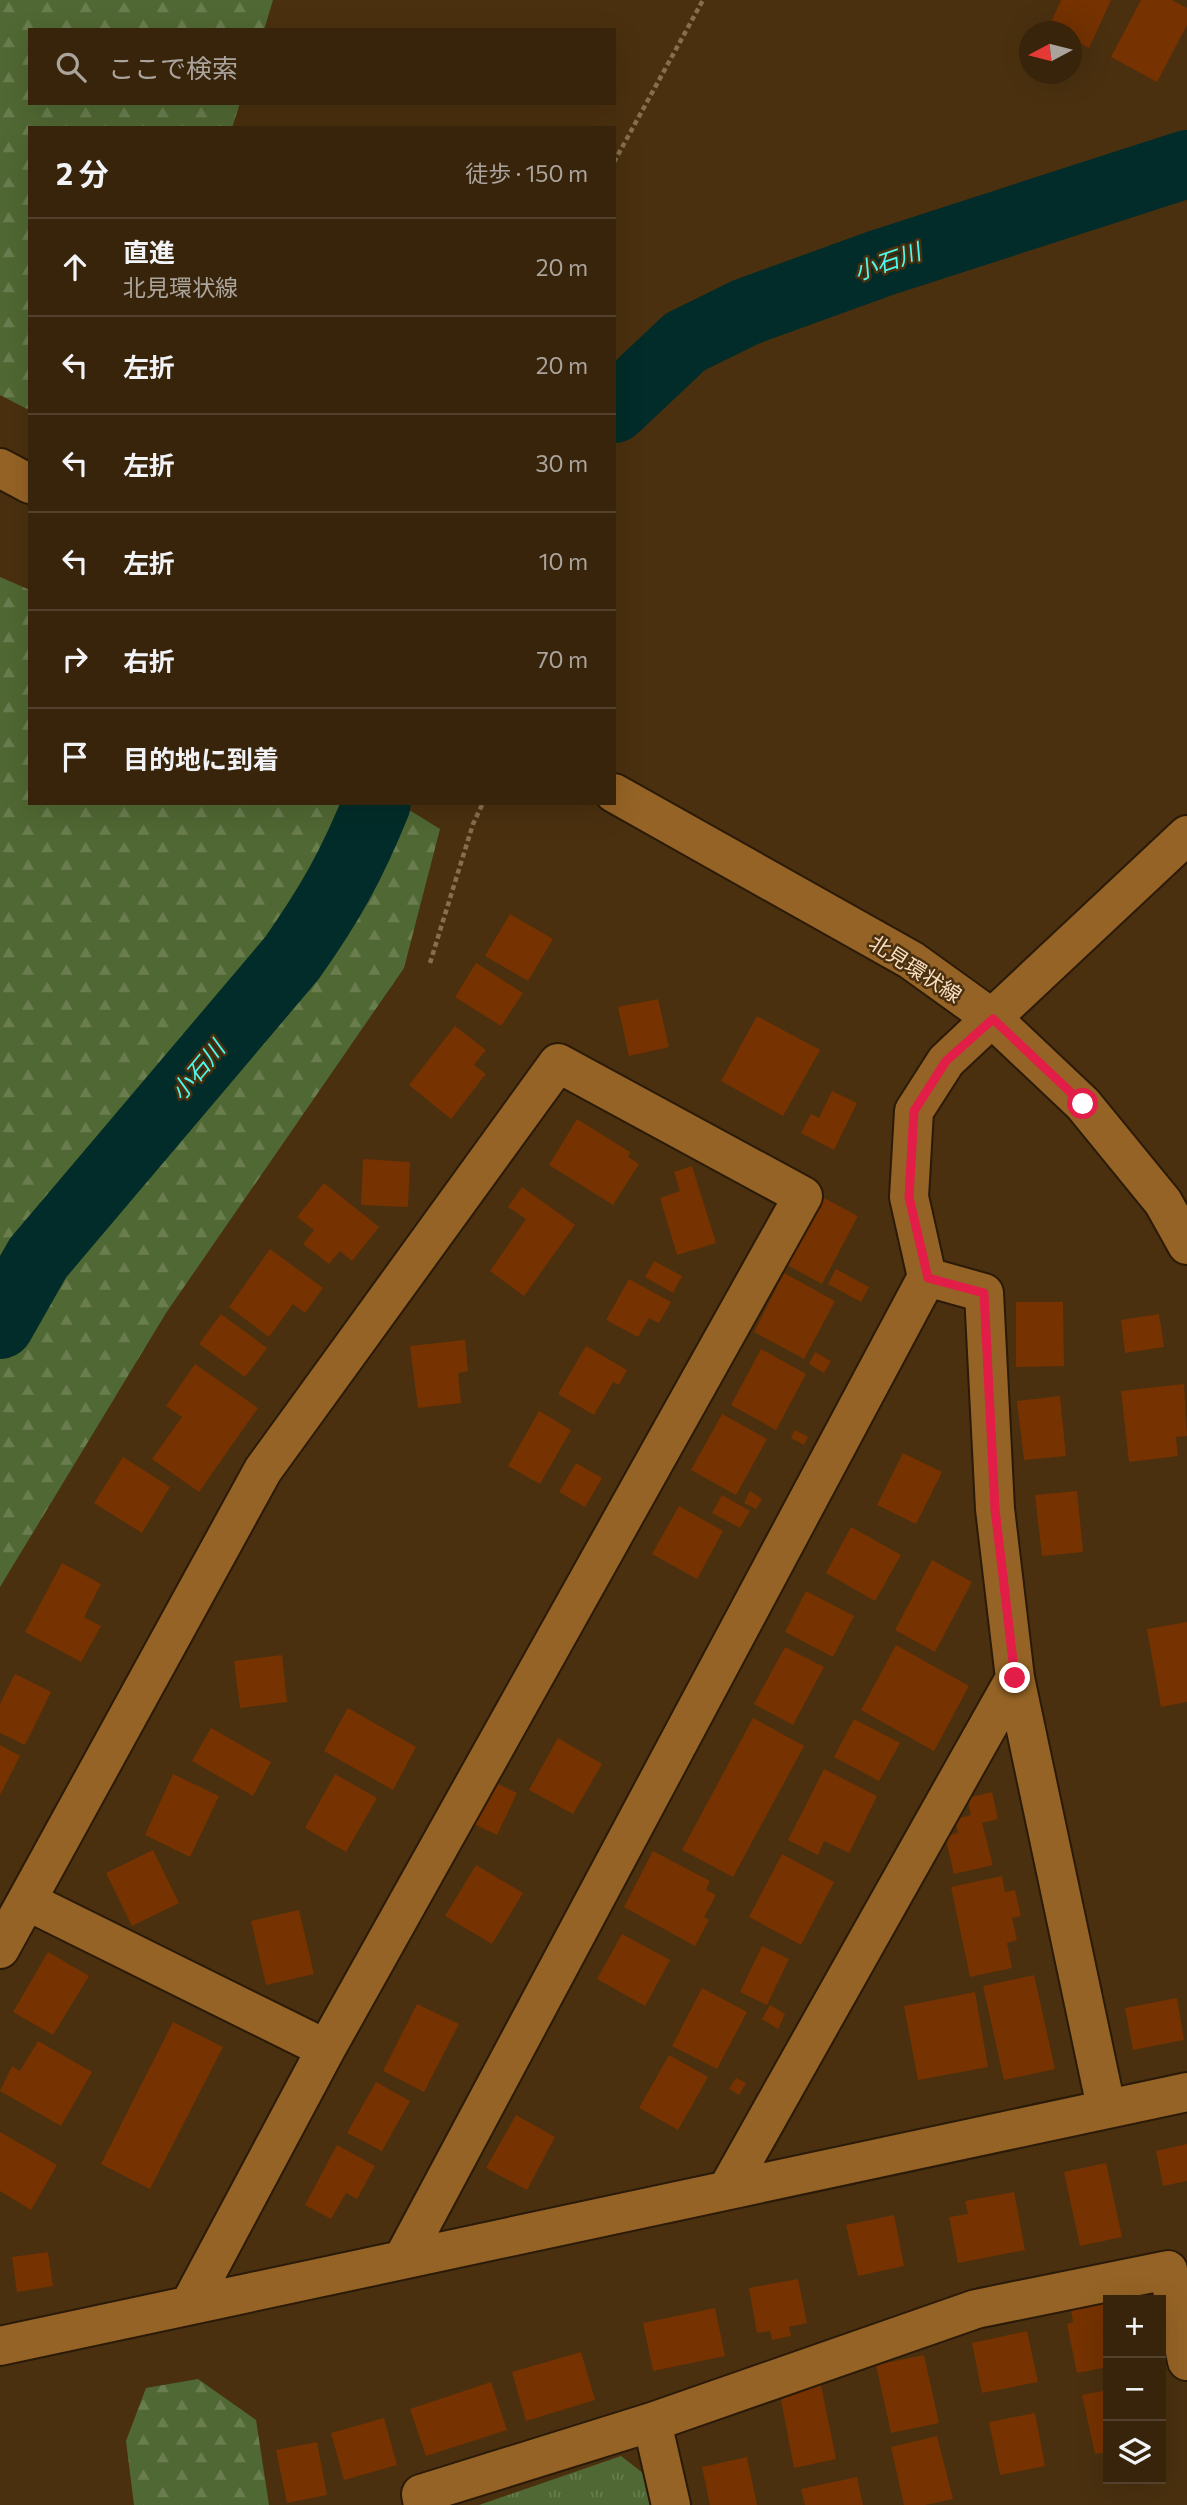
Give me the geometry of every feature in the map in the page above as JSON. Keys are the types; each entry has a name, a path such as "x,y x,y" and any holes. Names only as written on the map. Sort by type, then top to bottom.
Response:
{"street":[{"path":"0,468 28,483"},
{"name":"北見環状線","path":"616,794 911,960 993,1019 1083,1104 1163,1202 1187,1245"},
{"path":"404,2257 928,1278 909,1197 914,1111 946,1061 1187,835"},
{"path":"0,1949 263,1470 558,1063 803,1196 326,2049 190,2304"},
{"path":"928,1278 984,1293 995,1509 1015,1678 1106,2107"},
{"path":"728,2188 1015,1678"},
{"path":"27,1901 326,2049"},
{"path":"0,2346 404,2257 1187,2092"},
{"path":"423,2505 421,2494 652,2422 976,2309 1168,2270 1187,2361"},
{"path":"652,2422 671,2505"}],"path":[{"path":"616,158 703,0"},
{"path":"430,963 473,824 482,805"}],"green space":[{"path":"0,0 273,0 265,28 28,28 28,105 239,105 233,126 28,126 28,408 0,395"},
{"path":"0,577 28,589 28,805 401,805 440,829 404,968 166,1313 0,1587"},
{"path":"198,2379 256,2420 269,2505 134,2505 126,2441 146,2388"},
{"path":"621,2456 643,2473 651,2505 479,2505"}],"building":[{"path":"1061,0 1111,0 1089,48 1082,44 1082,21 1052,21"},
{"path":"1141,0 1172,0 1187,8 1187,25 1157,82 1111,57"},
{"path":"510,914 553,939 528,981 485,956"},
{"path":"476,963 523,993 501,1026 455,997"},
{"path":"658,999 669,1047 629,1056 618,1007"},
{"path":"757,1016 820,1050 783,1116 721,1081"},
{"path":"455,1026 486,1050 474,1065 486,1074 451,1119 409,1085"},
{"path":"832,1091 857,1103 834,1150 801,1133 811,1114 819,1118"},
{"path":"577,1119 630,1152 628,1157 639,1164 613,1205 549,1165"},
{"path":"363,1159 410,1162 408,1207 361,1205"},
{"path":"692,1166 716,1243 677,1255 660,1198 680,1191 674,1172"},
{"path":"324,1183 379,1227 352,1261 340,1251 329,1264 303,1244 314,1230 297,1217"},
{"path":"522,1187 575,1225 524,1296 490,1271 526,1219 508,1207"},
{"path":"822,1197 858,1216 822,1284 787,1265"},
{"path":"270,1249 323,1288 305,1313 293,1304 269,1337 229,1307"},
{"path":"654,1261 682,1276 673,1293 645,1277"},
{"path":"836,1269 869,1287 861,1302 828,1284"},
{"path":"784,1273 835,1301 804,1359 754,1332"},
{"path":"629,1279 671,1302 659,1323 649,1318 638,1337 606,1320"},
{"path":"1016,1302 1063,1302 1064,1366 1016,1367"},
{"path":"221,1314 267,1348 245,1377 199,1344"},
{"path":"1159,1314 1164,1347 1125,1353 1121,1320"},
{"path":"465,1340 468,1371 458,1373 461,1403 418,1408 410,1346"},
{"path":"586,1346 627,1370 619,1385 613,1382 594,1415 558,1394"},
{"path":"761,1349 806,1374 776,1430 731,1405"},
{"path":"815,1352 831,1361 824,1373 809,1364"},
{"path":"195,1364 258,1408 199,1492 152,1459 182,1417 166,1406"},
{"path":"1184,1384 1187,1436 1176,1437 1178,1456 1129,1462 1121,1391"},
{"path":"1060,1396 1066,1456 1024,1460 1017,1401"},
{"path":"539,1411 571,1430 540,1484 508,1466"},
{"path":"722,1414 767,1439 736,1495 691,1470"},
{"path":"795,1430 808,1437 804,1445 791,1438"},
{"path":"903,1453 942,1472 916,1524 877,1505"},
{"path":"123,1457 170,1487 142,1533 94,1503"},
{"path":"576,1463 602,1478 585,1507 559,1492"},
{"path":"750,1491 762,1499 756,1509 744,1503"},
{"path":"1077,1491 1083,1552 1042,1556 1035,1495"},
{"path":"722,1495 750,1511 740,1528 712,1513"},
{"path":"679,1506 723,1531 697,1579 652,1554"},
{"path":"851,1527 901,1555 875,1601 826,1573"},
{"path":"932,1560 972,1582 935,1652 895,1630"},
{"path":"62,1563 101,1584 84,1617 101,1626 81,1662 25,1632"},
{"path":"806,1591 854,1616 833,1657 785,1632"},
{"path":"1187,1622 1187,1702 1161,1707 1147,1629"},
{"path":"896,1645 969,1686 934,1751 861,1710"},
{"path":"785,1647 824,1667 793,1725 754,1704"},
{"path":"282,1655 287,1702 240,1708 234,1661"},
{"path":"15,1674 51,1692 25,1745 0,1733 0,1704"},
{"path":"348,1708 416,1747 393,1790 324,1751"},
{"path":"753,1718 804,1746 733,1877 682,1850"},
{"path":"854,1719 900,1743 879,1781 834,1757"},
{"path":"211,1728 271,1762 253,1796 192,1761"},
{"path":"558,1738 602,1764 573,1814 529,1790"},
{"path":"0,1745 20,1756 0,1795"},
{"path":"824,1769 877,1796 849,1853 824,1841 818,1855 788,1840"},
{"path":"173,1774 219,1796 190,1857 145,1835"},
{"path":"335,1774 377,1798 346,1852 305,1828"},
{"path":"494,1782 517,1793 497,1835 474,1824"},
{"path":"992,1792 998,1819 982,1823 993,1865 954,1874 945,1836 958,1833 955,1819 971,1815 967,1798"},
{"path":"153,1850 179,1903 132,1926 106,1873"},
{"path":"653,1851 710,1881 706,1890 716,1895 704,1917 709,1920 695,1946 624,1907"},
{"path":"782,1854 834,1882 801,1945 749,1917"},
{"path":"476,1865 523,1893 492,1944 445,1916"},
{"path":"1002,1876 1005,1892 1015,1890 1021,1916 1012,1918 1017,1940 1007,1943 1012,1968 970,1977 951,1887"},
{"path":"299,1910 314,1974 266,1985 251,1921"},
{"path":"622,1934 670,1960 645,2006 597,1979"},
{"path":"762,1946 789,1959 767,2005 740,1992"},
{"path":"48,1952 89,1976 53,2035 13,2012"},
{"path":"1034,1975 1055,2069 1004,2080 983,1986"},
{"path":"702,1988 747,2012 717,2069 672,2046"},
{"path":"975,1992 988,2067 918,2080 904,2006"},
{"path":"1177,1998 1184,2040 1133,2050 1125,2008"},
{"path":"417,2004 459,2024 424,2092 383,2071"},
{"path":"770,2005 785,2014 778,2029 762,2019"},
{"path":"173,2022 223,2047 150,2189 101,2164"},
{"path":"38,2041 92,2072 61,2126 0,2091 12,2066 20,2071"},
{"path":"669,2055 708,2077 678,2130 639,2108"},
{"path":"736,2078 746,2083 739,2095 729,2089"},
{"path":"376,2082 410,2101 382,2151 347,2133"},
{"path":"516,2115 555,2137 527,2190 486,2168"},
{"path":"0,2132 57,2165 31,2210 0,2191"},
{"path":"1187,2144 1187,2181 1163,2186 1156,2151"},
{"path":"337,2145 375,2166 357,2199 346,2193 331,2219 305,2205"},
{"path":"1106,2163 1122,2237 1080,2246 1064,2172"},
{"path":"1014,2192 1025,2250 958,2263 949,2217 968,2214 965,2201"},
{"path":"894,2215 904,2266 858,2276 846,2225"},
{"path":"48,2252 53,2286 17,2292 12,2257"},
{"path":"798,2279 807,2323 789,2327 791,2336 772,2340 770,2331 757,2333 749,2288"},
{"path":"1103,2300 1103,2368 1077,2373 1067,2324 1073,2322 1070,2303"},
{"path":"715,2308 725,2356 653,2371 643,2323"},
{"path":"1027,2331 1038,2382 982,2393 972,2343"},
{"path":"581,2352 595,2400 526,2421 512,2372"},
{"path":"924,2355 939,2423 891,2433 876,2365"},
{"path":"491,2382 507,2430 426,2456 410,2409"},
{"path":"821,2385 836,2459 794,2468 780,2394"},
{"path":"1103,2391 1103,2453 1095,2454 1082,2395"},
{"path":"1035,2413 1045,2466 1000,2475 989,2422"},
{"path":"384,2418 397,2465 344,2480 331,2433"},
{"path":"937,2436 953,2499 925,2505 904,2505 891,2447"},
{"path":"317,2442 327,2495 287,2503 276,2450"},
{"path":"747,2457 757,2505 710,2505 702,2467"},
{"path":"857,2477 863,2505 805,2505 801,2489"}],"waterway":[{"name":"小石川","path":"616,407 685,342 746,312 881,263 1187,164"},
{"name":"小石川","path":"0,1325 38,1258 292,958 339,884 376,805"}],"route":[{"path":"1015,1678 995,1509 984,1293 928,1278 909,1197 914,1111 946,1061 993,1019 1083,1104"}]}
